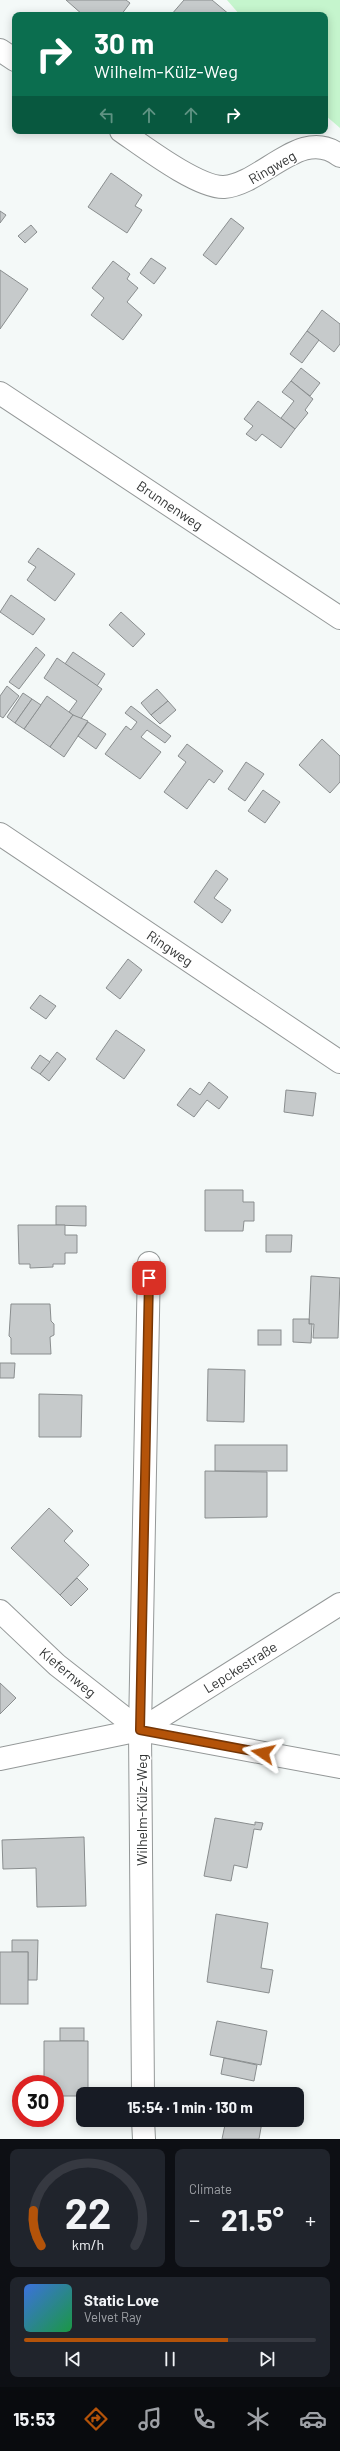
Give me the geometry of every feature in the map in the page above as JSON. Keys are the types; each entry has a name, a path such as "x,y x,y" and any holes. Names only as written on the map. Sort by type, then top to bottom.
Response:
{"street":[{"path":"0,50 12,58"},
{"name":"Ringweg","path":"126,134 198,180 223,187 246,183 285,157 306,147 333,151 340,156"},
{"name":"Brunnenweg","path":"0,393 340,618"},
{"name":"Ringweg","path":"0,834 340,1062"},
{"name":"Wilhelm-Külz-Weg","path":"143,2087 140,1730 149,1263"},
{"name":"Lepckestraße","path":"140,1730 340,1604"},
{"name":"Kiefernweg","path":"0,1611 57,1665 140,1730"},
{"path":"0,1759 140,1730 340,1767"},
{"path":"143,2127 144,2139"}],"green space":[{"path":"227,0 340,0 340,128 328,118 328,12 237,12"}],"building":[{"path":"66,0 126,0 130,3 123,12 80,12"},
{"path":"184,0 212,0 226,12 174,12"},
{"path":"111,173 142,195 135,206 142,210 127,233 88,207"},
{"path":"0,211 6,215 0,223"},
{"path":"231,218 244,228 216,265 203,255"},
{"path":"31,225 37,232 25,243 18,236"},
{"path":"151,258 166,268 154,284 140,273"},
{"path":"113,261 130,274 127,279 138,288 127,302 142,315 123,340 91,315 104,298 92,288"},
{"path":"0,270 28,289 0,329"},
{"path":"322,310 340,324 340,344 334,352 307,331"},
{"path":"307,331 319,340 302,363 290,354"},
{"path":"301,368 320,383 310,396 291,381"},
{"path":"291,381 313,399 305,410 308,413 295,429 281,418 294,401 282,392"},
{"path":"258,401 295,429 281,448 262,434 256,441 246,434 253,426 244,419"},
{"path":"38,548 75,574 55,601 27,580 36,567 28,562"},
{"path":"11,595 45,619 33,635 0,612"},
{"path":"121,612 145,634 133,647 109,625"},
{"path":"36,647 45,655 19,689 9,682"},
{"path":"73,652 105,674 97,686 65,664"},
{"path":"57,658 102,689 80,720 69,712 77,701 44,678"},
{"path":"7,686 19,696 3,718 0,716 0,696"},
{"path":"157,689 168,701 151,715 141,703"},
{"path":"23,693 32,699 15,723 7,717"},
{"path":"47,696 73,715 50,747 24,729"},
{"path":"32,699 41,705 24,729 15,723"},
{"path":"168,701 176,710 160,724 151,715"},
{"path":"131,706 171,736 165,743 147,730 141,737 161,752 140,779 105,754 126,726 131,730 137,722 125,713"},
{"path":"73,715 88,721 64,757 50,747"},
{"path":"88,722 106,734 96,749 78,736"},
{"path":"322,739 340,756 340,782 330,793 299,765"},
{"path":"187,744 223,771 214,783 209,779 187,809 164,792 186,762 178,756"},
{"path":"246,762 264,774 245,801 228,789"},
{"path":"263,790 280,802 265,823 248,811"},
{"path":"216,870 228,879 214,898 231,910 222,923 194,902"},
{"path":"128,959 142,970 120,999 106,988"},
{"path":"40,995 56,1006 46,1019 30,1008"},
{"path":"116,1030 145,1050 124,1079 96,1059"},
{"path":"57,1052 66,1059 49,1081 40,1074"},
{"path":"40,1055 50,1062 40,1074 31,1068"},
{"path":"209,1082 228,1097 219,1109 207,1100 194,1117 177,1105 190,1088 200,1095"},
{"path":"286,1090 316,1093 313,1116 284,1112"},
{"path":"205,1190 243,1190 243,1202 254,1202 254,1221 244,1221 243,1231 205,1231"},
{"path":"56,1206 86,1206 86,1226 56,1225"},
{"path":"18,1225 65,1225 65,1235 77,1235 77,1253 65,1253 65,1264 53,1264 53,1267 30,1268 30,1264 19,1264"},
{"path":"266,1235 292,1235 291,1252 266,1252"},
{"path":"311,1276 340,1278 338,1338 313,1338 314,1324 309,1324"},
{"path":"11,1304 50,1304 51,1321 54,1324 54,1335 50,1337 51,1354 11,1354 11,1338 9,1336"},
{"path":"293,1319 309,1319 309,1324 312,1324 311,1343 293,1342"},
{"path":"258,1330 281,1330 281,1345 258,1345"},
{"path":"0,1363 15,1363 14,1378 0,1378"},
{"path":"208,1369 245,1370 244,1422 207,1421"},
{"path":"39,1394 82,1395 81,1437 39,1437"},
{"path":"215,1445 287,1445 287,1471 215,1471"},
{"path":"205,1471 267,1472 267,1517 205,1518"},
{"path":"49,1508 73,1531 64,1541 89,1565 60,1595 11,1548"},
{"path":"77,1578 88,1589 71,1606 60,1595"},
{"path":"0,1683 16,1698 0,1714"},
{"path":"215,1818 255,1825 255,1822 263,1823 261,1830 254,1829 247,1868 234,1865 231,1881 204,1876"},
{"path":"84,1837 86,1906 37,1907 36,1868 3,1869 2,1840"},
{"path":"216,1914 268,1923 261,1968 273,1970 269,1993 207,1982"},
{"path":"12,1940 38,1940 37,1980 28,1980 28,1952 12,1952"},
{"path":"0,1952 28,1952 28,2004 0,2004"},
{"path":"217,2021 267,2031 261,2065 210,2055"},
{"path":"60,2028 84,2028 84,2041 60,2041"},
{"path":"44,2041 88,2041 88,2087 76,2087 76,2096 64,2096 64,2075 44,2075"},
{"path":"224,2058 257,2065 254,2081 221,2074"},
{"path":"225,2127 261,2127 259,2139 222,2139"}],"route":[{"path":"149,1278 140,1730 263,1753"}]}
